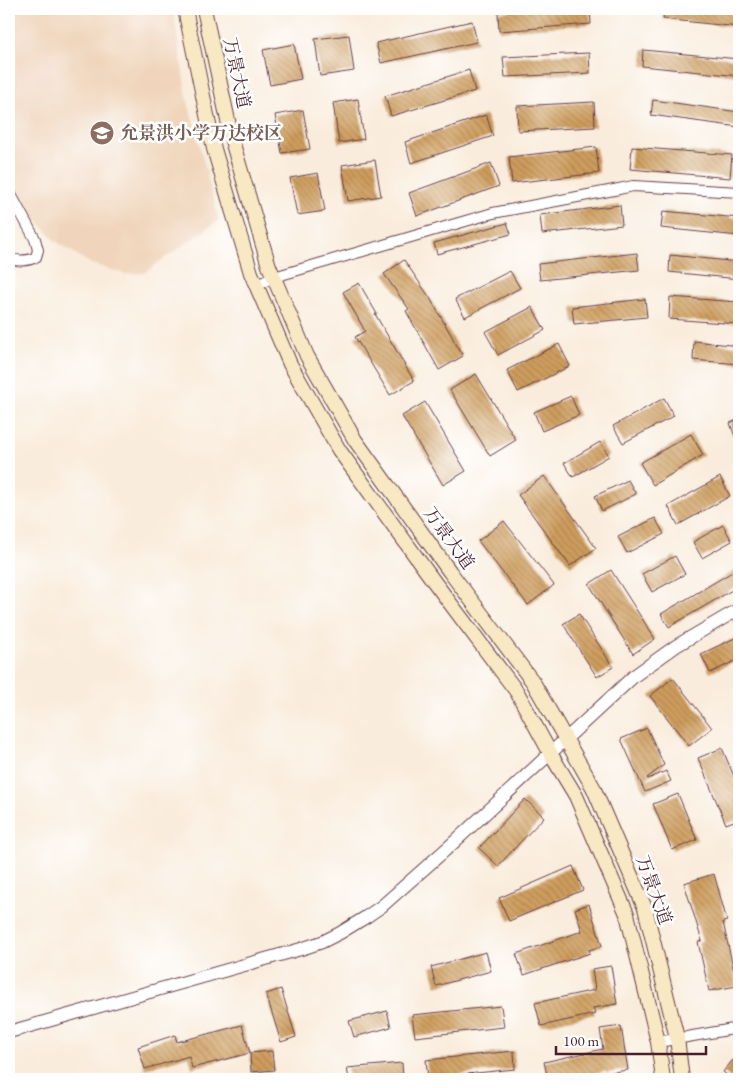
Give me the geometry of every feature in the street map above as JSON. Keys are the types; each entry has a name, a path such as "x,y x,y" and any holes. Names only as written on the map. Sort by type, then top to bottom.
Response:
{"main road":[{"name":"万景大道","path":"185,9 214,149 251,272 290,364 339,450 517,692 576,796 627,914 658,1042 663,1079"},
{"name":"万景大道","path":"204,9 233,144 269,266 307,356 355,440 450,572 533,682 593,788 644,908 677,1038 682,1079"}],"street":[{"path":"257,285 274,277 493,212 633,186 739,192"},
{"path":"9,191 35,239 38,250 36,257 28,260 9,259"},
{"path":"9,1032 301,949 340,933 366,917 388,900 451,845 634,676 704,628 739,609"},
{"path":"658,1042 739,1028"}],"shaded area":[{"name":"允景洪小学万达校区","path":"9,9 173,9 187,98 219,220 144,273 125,274 91,264 54,240 21,200 9,167"}],"building":[{"path":"535,9 590,9 591,24 499,31 498,12"},
{"path":"664,9 710,9 739,12 739,27 663,19"},
{"path":"472,21 477,42 381,63 376,43"},
{"path":"349,35 354,71 320,76 315,39"},
{"path":"294,44 301,79 270,85 263,50"},
{"path":"643,50 739,59 739,76 642,66"},
{"path":"589,53 590,73 505,77 503,57"},
{"path":"469,70 475,91 391,116 385,96"},
{"path":"358,99 364,139 339,143 333,103"},
{"path":"653,100 739,112 739,127 651,115"},
{"path":"594,102 595,127 518,131 517,106"},
{"path":"303,110 310,149 282,153 275,115"},
{"path":"486,115 493,136 411,163 405,142"},
{"path":"596,147 599,173 512,183 509,157"},
{"path":"632,147 732,155 730,178 630,169"},
{"path":"375,160 381,196 348,201 342,165"},
{"path":"491,163 499,186 417,216 409,193"},
{"path":"318,173 325,211 297,215 290,178"},
{"path":"620,205 622,225 542,234 540,215"},
{"path":"663,211 739,218 739,236 661,228"},
{"path":"507,223 511,234 437,254 434,243"},
{"path":"637,253 639,270 540,280 538,264"},
{"path":"670,255 739,262 739,279 669,272"},
{"path":"404,260 430,298 463,356 439,370 406,311 409,309 384,274"},
{"path":"510,271 520,288 465,317 455,299"},
{"path":"359,283 414,381 390,395 355,337 365,331 343,292"},
{"path":"670,297 739,302 739,324 669,319"},
{"path":"645,299 647,317 574,324 572,307"},
{"path":"532,307 545,330 498,355 485,332"},
{"path":"694,341 739,346 739,364 693,360"},
{"path":"559,344 570,366 518,392 507,370"},
{"path":"476,374 516,440 490,456 450,390"},
{"path":"571,396 579,415 542,431 534,412"},
{"path":"664,398 674,416 623,443 613,426"},
{"path":"425,402 466,471 443,485 402,416"},
{"path":"739,419 739,445 738,445 730,423"},
{"path":"691,434 703,455 653,485 640,463"},
{"path":"600,442 609,456 573,477 564,463"},
{"path":"544,476 596,548 570,566 518,495"},
{"path":"720,477 730,496 678,525 668,506"},
{"path":"628,480 636,494 602,511 595,496"},
{"path":"655,518 664,534 627,553 618,537"},
{"path":"504,521 554,585 528,605 478,541"},
{"path":"723,525 732,541 702,558 693,542"},
{"path":"675,556 685,574 652,592 642,574"},
{"path":"739,568 739,586 669,627 661,614"},
{"path":"611,570 655,639 633,654 589,584"},
{"path":"579,614 613,667 597,677 563,624"},
{"path":"739,636 739,659 710,673 701,654"},
{"path":"673,678 712,728 689,746 650,696"},
{"path":"647,728 664,765 647,778 666,771 671,781 645,792 621,739"},
{"path":"722,748 739,788 739,819 726,824 698,758"},
{"path":"678,794 697,840 672,850 653,804"},
{"path":"525,799 544,817 498,866 479,848"},
{"path":"573,866 583,890 509,921 499,898"},
{"path":"714,874 727,921 723,922 737,986 709,991 698,942 702,941 684,883"},
{"path":"589,904 602,946 589,950 590,953 524,975 516,954 582,931 575,909"},
{"path":"486,952 491,971 436,986 431,967"},
{"path":"611,966 617,1004 593,1008 595,1014 541,1026 535,1003 595,990 592,969"},
{"path":"281,989 296,1037 281,1042 266,994"},
{"path":"501,1006 504,1027 415,1037 412,1015"},
{"path":"387,1011 391,1027 354,1037 349,1021"},
{"path":"242,1025 250,1053 192,1068 189,1056 145,1069 138,1047 175,1035 177,1042"},
{"path":"621,1026 628,1070 606,1073 606,1071 570,1079 548,1079 544,1062 603,1049 600,1029"},
{"path":"272,1051 274,1070 251,1072 250,1053"},
{"path":"514,1051 515,1069 428,1078 426,1060"},
{"path":"733,1060 739,1066 739,1079 732,1079 723,1072"},
{"path":"402,1063 403,1079 349,1079 347,1068"}],"place":[{"name":"允景洪小学万达校区","path":"102,133"}]}
